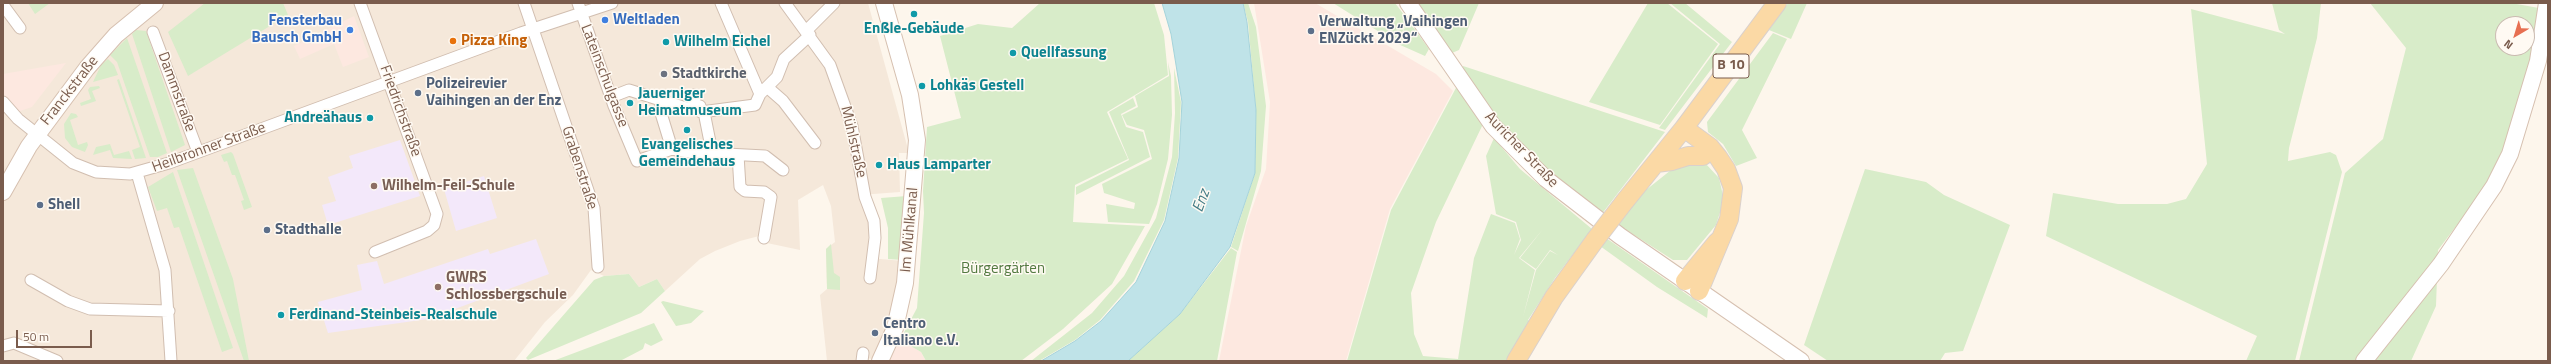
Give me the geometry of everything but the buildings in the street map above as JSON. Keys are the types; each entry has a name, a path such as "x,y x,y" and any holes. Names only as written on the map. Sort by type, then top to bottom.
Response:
{"main road":[{"name":"B 10","path":"1516,361 1554,297 1595,240 1681,131 1777,3"},
{"path":"1681,131 1703,156 1726,169"},
{"path":"1681,131 1710,147 1726,169 1733,188 1732,208 1721,238 1706,253 1692,286"},
{"path":"1656,162 1672,161 1688,156 1703,156"}],"street":[{"name":"Franckstraße","path":"3,192 37,135 96,57 116,35 154,3"},
{"name":"Friedrichstraße","path":"360,3 436,208 437,217 434,225 427,231 375,252"},
{"name":"Grabenstraße","path":"524,3 594,208 598,266"},
{"name":"Heilbronner Straße","path":"3,102 8,110 37,135 66,158 82,168 108,174 137,173 533,29 579,8 612,3"},
{"path":"721,3 727,21 761,95"},
{"name":"Mühlstraße","path":"785,3 808,33 836,77 852,126 865,197 874,221 875,238 870,278"},
{"path":"761,95 777,77 784,59 834,3"},
{"name":"Im Mühlkanal","path":"880,361 891,342 897,323 905,283 917,140 910,95 884,3"},
{"name":"Auricher Straße","path":"1408,3 1493,126 1546,179 1620,236 1801,361"},
{"path":"2364,361 2441,264 2494,186 2510,154 2538,61 2547,3"},
{"path":"3,5 20,28"},
{"name":"Lateinschulgasse","path":"579,8 611,97 637,161 672,149"},
{"name":"Dammstraße","path":"153,32 198,152"},
{"path":"611,97 629,90 686,108 700,109 761,95 783,101 815,143"},
{"path":"694,95 700,109 712,152"},
{"path":"662,101 660,110 672,149 688,152 761,155 765,156 783,170"},
{"path":"738,155 740,187 745,191 764,192 771,197 764,238"},
{"path":"137,173 165,270 169,311 171,361"},
{"path":"31,280 68,301 90,309 169,311"},
{"path":"3,346 14,343 57,361"}],"shaded area":[{"path":"3,3 868,3 909,153 899,153 900,192 860,195 868,217 869,258 903,261 901,283 878,359 860,358 859,361 827,361 820,295 827,289 826,249 835,242 831,206 823,185 798,200 800,250 767,243 769,236 763,235 740,241 700,259 665,291 657,279 639,287 629,274 604,276 591,270 573,295 545,322 514,361 3,361"},
{"path":"1254,3 1315,3 1436,74 1453,91 1390,209 1346,361 1219,361 1246,226 1266,169 1270,102"},
{"path":"354,16 369,57 343,67 334,44 300,59 294,46"},
{"path":"66,63 32,107 17,112 3,93 3,74"},
{"name":"Wilhelm-Feil-Schule","path":"400,140 420,196 328,225 322,205 336,201 328,177 353,168 349,156"},
{"path":"484,176 497,218 456,231 444,189"},
{"name":"GWRS Schlossbergschule","path":"536,239 549,274 428,319 328,333 318,302 362,290 357,265 377,261 384,284 488,249 490,254"},
{"path":"900,340 921,352 926,361 889,361"}],"green space":[{"path":"28,3 50,3 35,14"},
{"path":"205,3 283,3 288,15 188,76 168,32"},
{"name":"Bürgergärten","path":"1040,3 1154,3 1164,35 1168,75 1107,112 1128,159 1075,185 1073,222 1145,226 1112,284 1063,329 1021,361 926,361 921,352 900,340 917,308 924,213 923,191 927,127 961,118 940,36 978,24 1012,28"},
{"path":"1243,3 1248,3 1256,27 1266,106 1261,171 1238,251 1231,247 1255,173 1256,110 1248,22"},
{"path":"1333,3 1395,3 1408,20 1397,43"},
{"path":"1418,3 1479,3 1459,50 1452,53"},
{"path":"1648,3 1667,3 1718,44 1660,125 1589,102"},
{"path":"1670,3 1685,3 1732,42 1665,130 1659,128 1720,44"},
{"path":"1788,3 1807,3 1791,39 1769,30"},
{"path":"2272,3 2321,3 2317,38 2289,148 2288,161 2330,152 2336,155 2342,172 2295,361 2246,361 2257,336 2046,236 2053,193 2118,204 2167,204 2186,199 2207,164 2191,9 2285,34 2279,30"},
{"path":"2370,3 2511,3 2539,8 2535,56 2504,151 2489,183 2438,250 2436,306 2411,361 2299,361 2345,173 2383,139 2406,48"},
{"path":"1408,20 1429,49 1425,56 1398,44"},
{"path":"136,30 146,31 185,145 171,152 132,34"},
{"path":"1773,33 1787,39 1742,130 1757,158 1736,166 1723,144 1708,132 1707,122"},
{"path":"127,38 167,153 158,157 150,157 117,62 110,55"},
{"path":"108,59 114,65 118,75 93,82 101,65"},
{"path":"1168,62 1171,76 1172,115 1168,159 1157,204 1149,224 1108,222 1106,204 1134,209 1135,203 1104,193 1102,184 1152,159 1144,130 1127,125 1122,115 1138,107 1135,96 1169,76"},
{"path":"1463,66 1665,132 1601,215 1549,174 1496,119 1462,68"},
{"path":"1174,68 1181,102 1178,158 1164,220 1134,281 1100,320 1075,340 1039,361 1031,361 1092,313 1124,276 1156,218 1172,157 1175,113"},
{"path":"119,79 146,158 135,159 132,150 140,147 117,80"},
{"path":"99,86 100,88 92,91 96,101 81,106 80,103 91,99 88,90 90,87"},
{"path":"1457,86 1483,124 1436,222 1411,293 1414,334 1423,356 1458,359 1474,258 1491,214 1515,223 1520,239 1514,255 1521,240 1516,222 1496,214 1486,156 1494,138 1520,169 1592,229 1555,278 1528,320 1530,321 1508,361 1347,361 1391,210","holes":["1543,229 1520,258 1536,269 1550,250 1558,255 1550,251 1536,270 1523,317 1535,270 1519,258"]},
{"path":"1133,98 1136,106 1121,114 1126,127 1143,132 1150,157 1076,195 1076,187 1129,160 1109,112"},
{"path":"71,113 76,114 78,117 70,120 78,145 87,142 88,145 85,152 72,147 65,138 64,124"},
{"path":"110,144 114,155 129,151 132,159 113,158 110,150 93,155 96,147"},
{"path":"231,152 252,207 244,210 241,201 244,200 235,175 232,175 227,161 224,162 221,155"},
{"path":"1706,164 1719,178 1724,200 1716,225 1687,260 1673,260 1617,224 1636,198 1676,166"},
{"path":"193,168 233,279 249,361 244,361 177,170"},
{"path":"1865,169 1926,182 1944,195 2010,225 1963,351 1945,353 1940,361 1828,361 1804,345"},
{"path":"173,172 233,348 222,352 179,227 174,228 167,208 157,211 148,187"},
{"path":"907,196 903,260 888,259 888,228 881,198"},
{"path":"1606,238 1708,309 1707,318 1657,287 1600,246"},
{"path":"831,244 834,273 840,277 840,290 827,289 826,249"},
{"path":"1231,248 1237,252 1217,361 1128,361 1180,314"},
{"path":"629,274 639,287 657,279 665,291 641,313 528,360 526,358 594,280 604,276"},
{"path":"663,301 704,311 691,323 676,326 661,302"},
{"path":"654,323 663,340 651,346 645,343 643,349 620,361 553,361"}],"water":[{"name":"Enz","path":"1162,3 1243,3 1247,22 1256,110 1255,173 1230,247 1180,314 1128,361 1041,361 1075,341 1101,321 1136,282 1165,221 1179,158 1182,102 1171,34"}],"place":[{"name":"Enßle-Gebäude","path":"914,14"},
{"name":"Weltladen","path":"605,20"},
{"name":"Fensterbau Bausch GmbH","path":"350,30"},
{"name":"Verwaltung „Vaihingen ENZückt 2029“","path":"1311,31"},
{"name":"Pizza King","path":"453,41"},
{"name":"Wilhelm Eichel","path":"666,42"},
{"name":"Quellfassung","path":"1013,53"},
{"name":"Stadtkirche","path":"664,74"},
{"name":"Lohkäs Gestell","path":"922,86"},
{"name":"Polizeirevier Vaihingen an der Enz","path":"418,93"},
{"name":"Jauerniger Heimatmuseum","path":"630,103"},
{"name":"Andreähaus","path":"370,118"},
{"name":"Evangelisches Gemeindehaus","path":"687,130"},
{"name":"Haus Lamparter","path":"879,165"},
{"name":"Wilhelm-Feil-Schule","path":"374,186"},
{"name":"Shell","path":"40,205"},
{"name":"Stadthalle","path":"267,230"},
{"name":"GWRS Schlossbergschule","path":"438,287"},
{"name":"Ferdinand-Steinbeis-Realschule","path":"281,315"},
{"name":"Centro Italiano e.V.","path":"875,333"}]}
